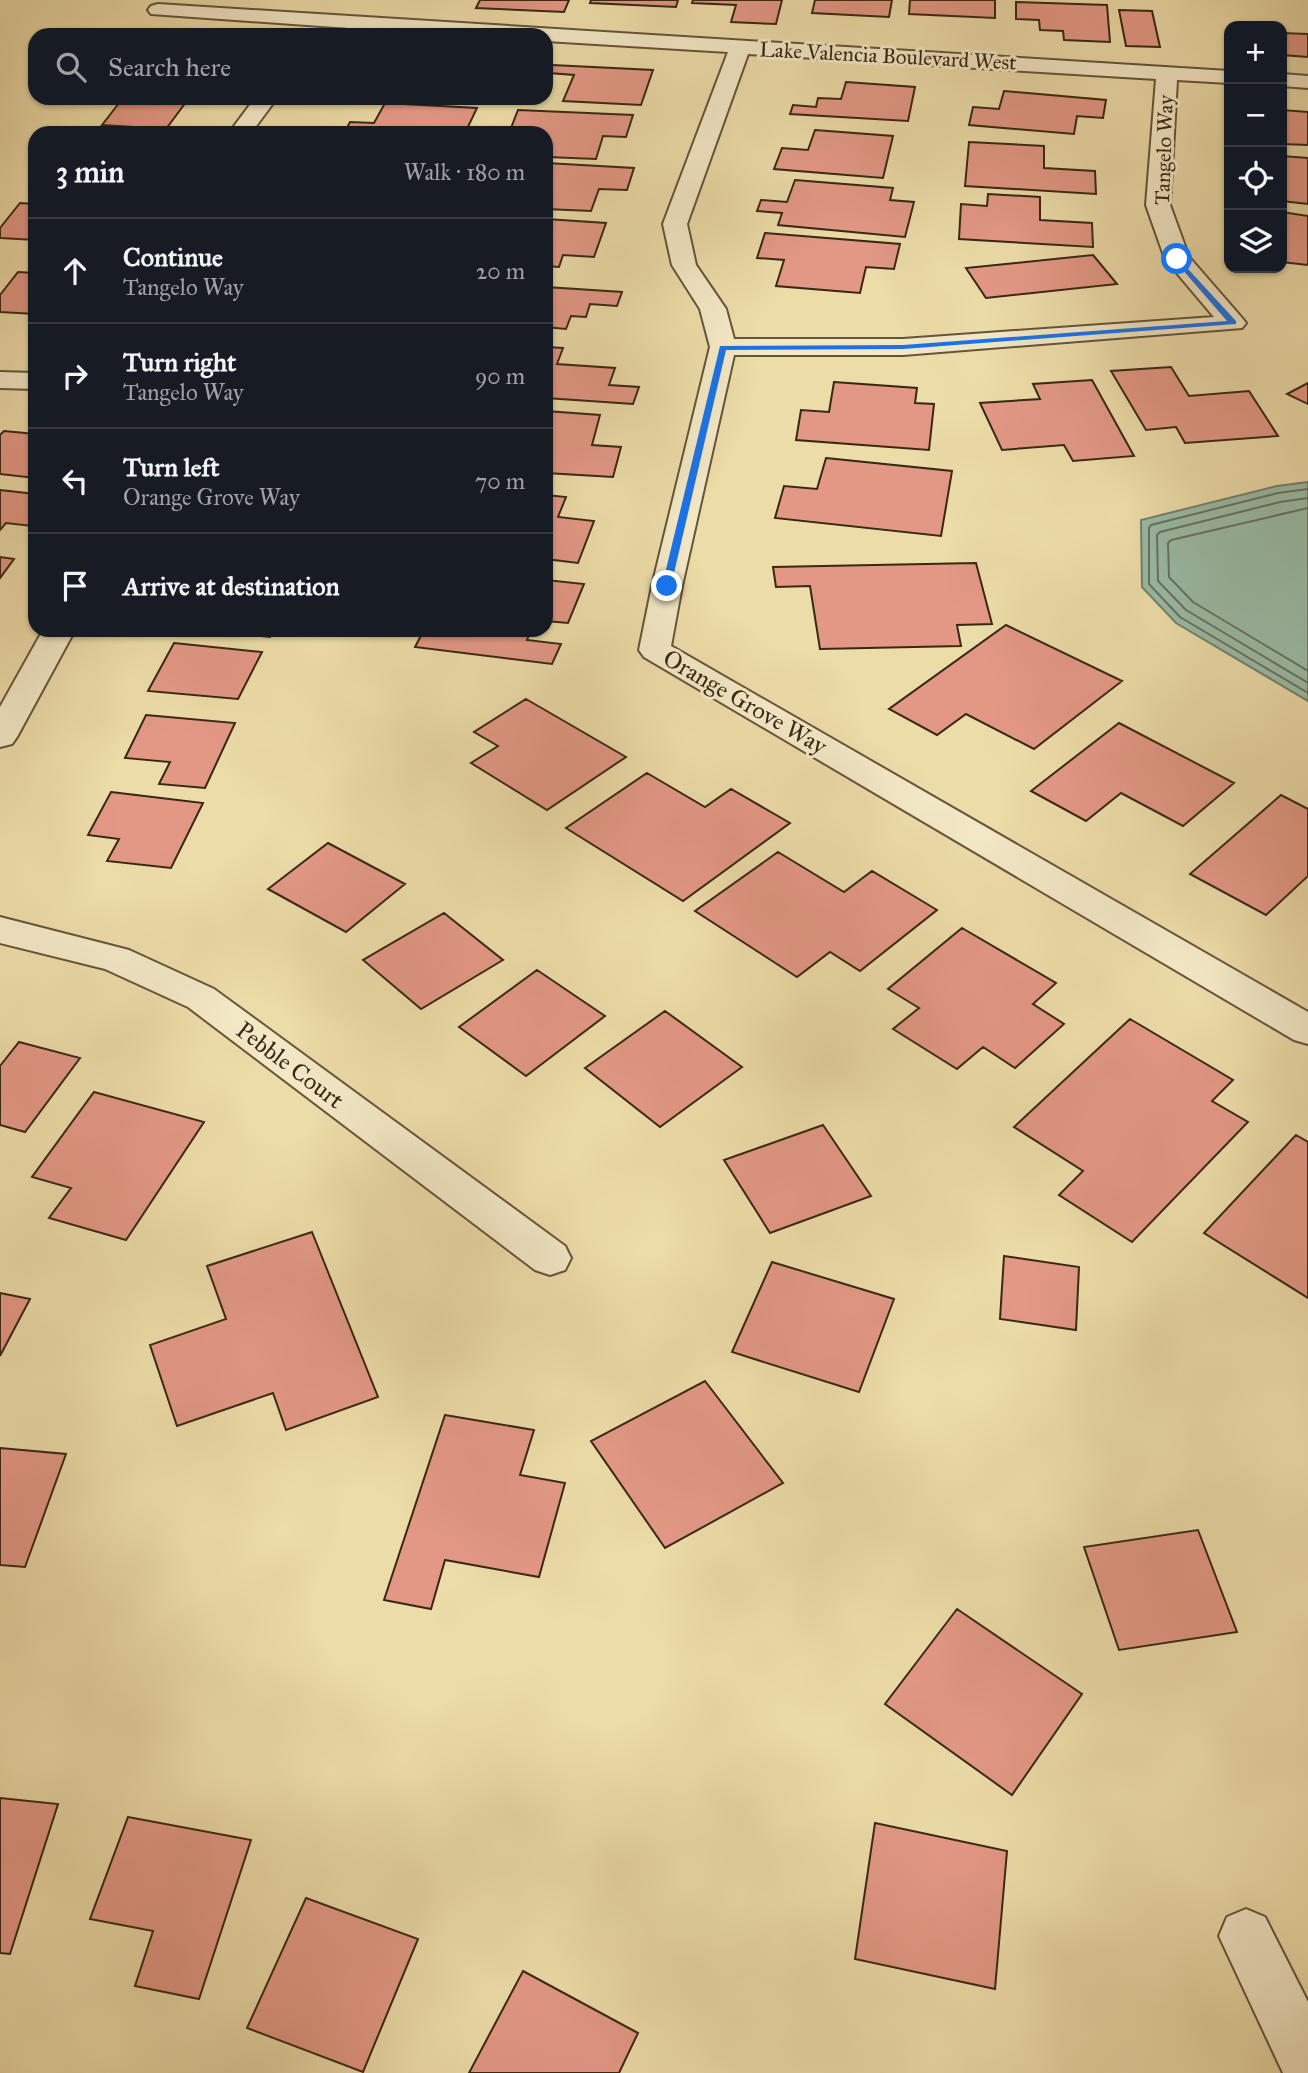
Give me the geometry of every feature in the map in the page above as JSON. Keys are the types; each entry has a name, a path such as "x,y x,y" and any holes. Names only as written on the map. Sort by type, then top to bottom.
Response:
{"street":[{"name":"Lake Valencia Boulevard West","path":"158,10 317,28"},
{"name":"Lake Valencia Boulevard West","path":"553,36 1224,77"},
{"name":"Orange Grove Way","path":"740,47 675,224 684,265 713,309 723,347 667,586 655,650 1308,1030"},
{"name":"Tangelo Way","path":"723,347 903,347 1233,323 1177,259 1158,205 1167,73"},
{"path":"1287,80 1308,82"},
{"path":"245,126 261,105"},
{"path":"0,380 28,381"},
{"path":"0,737 55,637"},
{"name":"Pebble Court","path":"0,930 116,959 201,998 550,1258"},
{"path":"1246,1936 1308,2063"}],"water":[{"path":"1308,482 1308,701 1176,623 1142,587 1141,520 1277,486"}],"building":[{"path":"480,0 569,0 564,12 476,8"},
{"path":"591,0 678,0 676,7 590,3"},
{"path":"693,0 782,0 776,24 731,22 736,5 692,3"},
{"path":"815,0 892,0 889,17 812,13"},
{"path":"910,0 995,0 995,18 909,14"},
{"path":"1016,2 1107,5 1110,42 1064,40 1063,31 1040,30 1039,20 1016,19"},
{"path":"1119,10 1152,11 1160,47 1126,46"},
{"path":"1287,33 1308,34 1308,57 1287,55"},
{"path":"553,65 653,70 641,105 563,101 574,75 553,73"},
{"path":"846,82 915,87 908,121 790,114 793,105 816,107 818,98 841,99"},
{"path":"1004,91 1106,100 1103,118 1077,116 1074,134 969,125 973,107 999,109"},
{"path":"118,105 184,105 168,126 102,125"},
{"path":"384,105 477,108 468,126 348,126 350,122 374,123"},
{"path":"518,110 633,115 626,137 603,136 596,159 553,157 553,126 512,126"},
{"path":"1287,110 1308,112 1308,145 1287,144"},
{"path":"815,130 893,136 883,178 774,169 782,148 808,150"},
{"path":"969,142 1044,146 1044,168 1095,171 1096,194 965,186"},
{"path":"1287,156 1308,158 1308,204 1287,202"},
{"path":"553,163 634,168 627,190 599,189 591,211 553,209"},
{"path":"795,180 893,188 890,200 914,202 905,237 778,225 782,213 757,211 761,200 787,202"},
{"path":"988,194 1040,197 1040,220 1092,223 1093,247 959,239 961,204 987,206"},
{"path":"20,203 28,204 28,240 0,238 0,228"},
{"path":"1287,213 1308,216 1308,265 1287,263"},
{"path":"553,219 606,223 594,257 563,255 559,267 553,267"},
{"path":"765,233 900,244 894,269 866,267 860,293 776,286 784,260 757,258"},
{"path":"1093,255 1117,284 986,298 966,268"},
{"path":"18,272 28,273 28,314 0,312 0,295"},
{"path":"553,287 622,292 617,306 590,304 586,317 571,316 566,329 553,328"},
{"path":"553,347 563,348 557,364 615,368 609,385 639,387 633,404 553,398"},
{"path":"1171,367 1189,396 1249,391 1278,436 1185,443 1176,427 1146,430 1111,371"},
{"path":"1092,380 1134,456 1073,461 1064,445 1002,450 980,403 1040,399 1033,384"},
{"path":"834,382 917,388 915,403 934,404 929,450 796,440 801,410 829,412"},
{"path":"1308,383 1308,404 1287,394"},
{"path":"553,412 600,415 592,445 621,447 613,477 553,473"},
{"path":"4,431 28,433 28,477 0,474 0,435"},
{"path":"826,458 952,471 941,536 775,518 784,486 817,489"},
{"path":"0,490 28,493 28,526 6,523 0,530"},
{"path":"553,496 566,497 558,517 594,521 578,563 553,560"},
{"path":"0,557 14,559 0,578"},
{"path":"976,563 992,624 957,625 961,646 820,649 810,586 776,587 773,567"},
{"path":"553,581 584,584 568,623 553,622"},
{"path":"1006,625 1122,681 1034,749 966,714 937,735 889,709"},
{"path":"420,637 528,637 527,640 561,644 552,664 415,647"},
{"path":"174,643 262,652 238,699 148,691"},
{"path":"526,699 626,757 547,810 471,763 498,746 474,732"},
{"path":"146,715 235,723 205,788 159,784 170,762 125,758"},
{"path":"1119,723 1234,783 1183,826 1121,793 1086,821 1031,791"},
{"path":"647,773 705,807 731,789 790,823 683,901 566,828"},
{"path":"111,792 203,803 171,868 107,861 119,839 88,835"},
{"path":"1281,795 1308,809 1308,876 1266,915 1190,874"},
{"path":"328,843 405,884 346,932 268,889"},
{"path":"778,852 844,892 872,871 937,910 860,971 830,952 797,977 695,911"},
{"path":"444,913 503,960 421,1009 363,960"},
{"path":"962,928 1056,983 1033,1004 1064,1024 1015,1068 983,1047 957,1069 893,1029 919,1008 888,989"},
{"path":"537,970 605,1016 526,1076 459,1027"},
{"path":"665,1011 742,1067 660,1127 585,1068"},
{"path":"1130,1019 1233,1080 1212,1101 1248,1122 1132,1242 1059,1195 1083,1171 1014,1127"},
{"path":"19,1042 80,1058 25,1132 0,1125 0,1066"},
{"path":"94,1092 204,1122 126,1240 49,1218 71,1188 32,1177"},
{"path":"823,1125 871,1196 770,1233 724,1160"},
{"path":"1296,1135 1308,1142 1308,1298 1204,1233"},
{"path":"312,1232 378,1397 286,1430 273,1393 177,1426 150,1345 226,1319 207,1266"},
{"path":"1004,1256 1079,1267 1076,1330 1000,1319"},
{"path":"772,1262 894,1299 859,1392 732,1352"},
{"path":"0,1293 30,1299 0,1356"},
{"path":"705,1381 783,1483 665,1548 591,1441"},
{"path":"445,1415 534,1430 520,1475 565,1483 539,1577 445,1560 431,1609 384,1600"},
{"path":"0,1448 66,1454 25,1567 0,1565"},
{"path":"1198,1530 1237,1632 1119,1650 1084,1547"},
{"path":"957,1609 1082,1694 1012,1795 885,1704"},
{"path":"0,1798 58,1804 10,1954 0,1953"},
{"path":"128,1817 251,1840 199,1999 135,1986 153,1931 90,1919"},
{"path":"875,1823 1007,1851 995,1989 855,1959"},
{"path":"306,1898 418,1939 363,2072 247,2028"},
{"path":"523,1971 638,2033 619,2073 469,2073"}],"route":[{"path":"667,586 723,347 903,347 1233,323 1177,259"}]}
